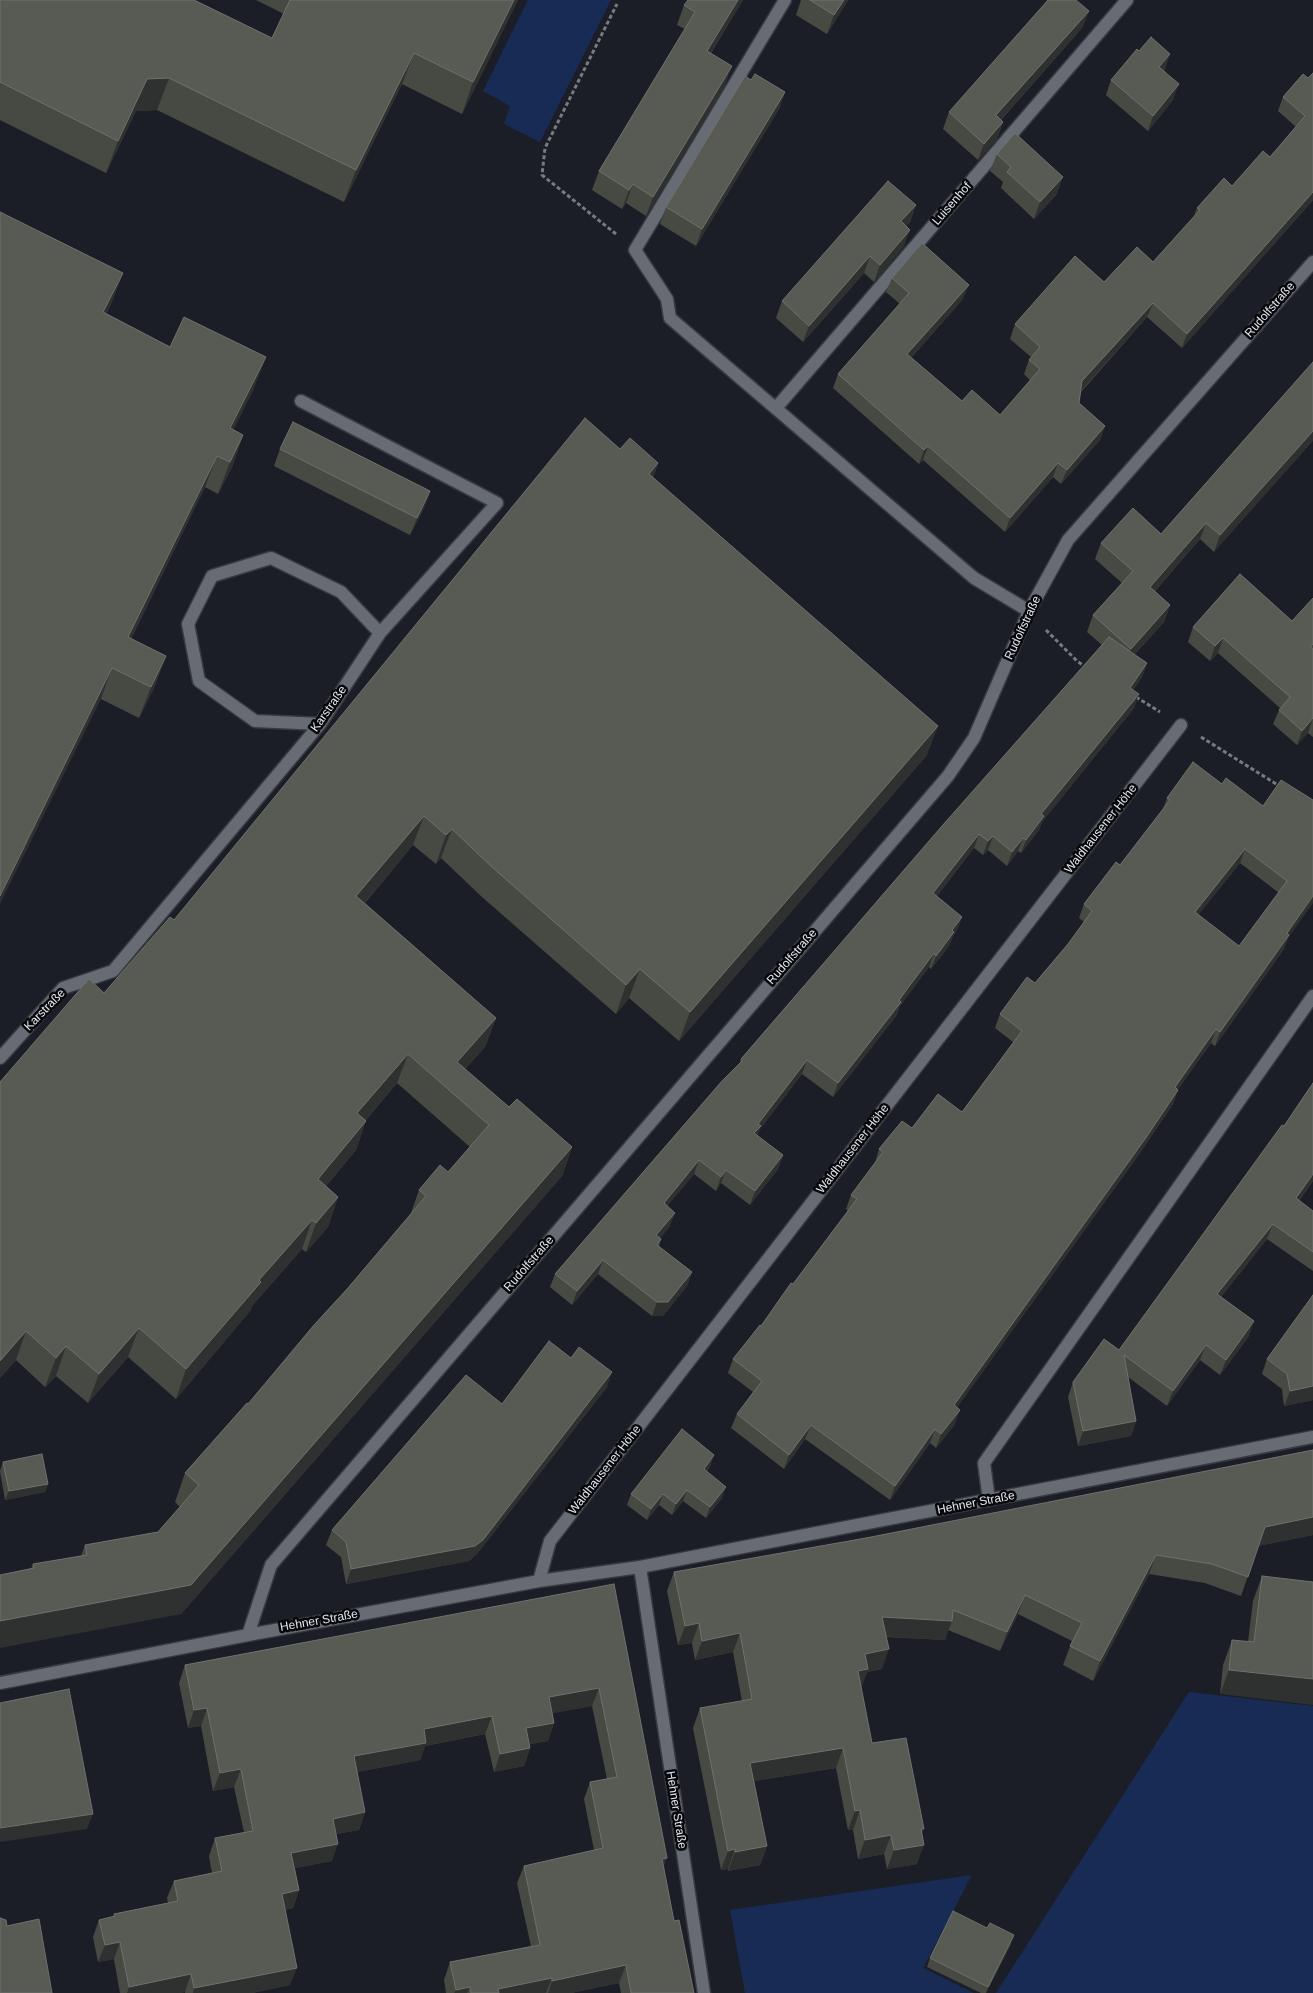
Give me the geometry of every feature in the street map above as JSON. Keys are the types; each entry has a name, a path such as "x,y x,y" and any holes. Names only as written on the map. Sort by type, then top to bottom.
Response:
{"street":[{"path":"785,0 635,250 667,299 670,318 974,578 1028,611"},
{"name":"Luisenhof","path":"776,408 1127,0"},
{"name":"Rudolfstraße","path":"248,1635 270,1565 948,776 974,738 1028,611 1068,540 1313,262"},
{"name":"Karstraße","path":"0,1058 63,988 113,971 320,724 380,633 496,503 301,401"},
{"path":"320,724 255,721 199,681 188,624 212,576 271,558 341,592 380,633"},
{"name":"Waldhausener Höhe","path":"539,1581 550,1541 1181,725"},
{"path":"989,1500 984,1462 1313,996"},
{"name":"Hehner Straße","path":"0,1683 539,1581 640,1567 1313,1437"},
{"name":"Hehner Straße","path":"640,1567 704,1993"}],"path":[{"path":"617,4 546,148 542,175 635,250"}],"shaded area":[{"path":"528,0 611,0 540,142 504,124 510,106 483,91"},
{"path":"1189,1692 1313,1706 1313,1993 996,1993"},
{"path":"972,1875 923,1968 974,1993 745,1993 730,1910"}],"building":[{"path":"0,0 194,0 272,38 290,0 514,0 473,82 414,53 356,170 169,78 147,79 118,141 0,82"},
{"path":"688,0 738,0 707,51 732,66 653,197 633,184 629,190 599,171 695,12 684,5"},
{"path":"810,0 844,0 834,15"},
{"path":"1048,0 1076,0 1089,11 996,115 1003,122 984,144 949,112"},
{"path":"1151,37 1170,54 1159,67 1179,84 1153,116 1111,80 1137,49 1139,51"},
{"path":"1313,73 1313,192 1187,334 1153,303 1082,381 1079,403 1105,426 1067,470 1058,463 1010,518 928,446 924,450 838,374 909,293 892,278 922,243 969,285 907,354 962,401 972,390 1000,415 1040,369 1029,360 1040,347 1015,324 1075,256 1104,282 1137,247 1153,262 1200,210 1197,208 1224,178 1232,186 1263,151 1270,157 1305,116 1283,97 1303,74 1308,78"},
{"path":"755,74 785,92 702,229 666,207 745,76 751,80"},
{"path":"1015,133 1063,177 1040,202 1007,172 1011,167 997,154"},
{"path":"888,181 916,205 901,221 910,230 880,265 870,256 809,326 782,301"},
{"path":"0,212 123,273 103,312 170,347 184,317 266,357 230,428 243,435 230,462 217,456 128,637 166,656 151,687 112,668 0,896"},
{"path":"1313,362 1313,431 1220,535 1206,523 1150,587 1170,605 1131,649 1093,615 1133,571 1101,543 1133,508 1161,534"},
{"path":"585,418 620,449 630,438 658,463 649,474 938,726 690,1012 640,969 626,985 492,867 452,829 446,835 424,816 356,896 496,1018 457,1062 509,1107 517,1099 572,1147 191,1585 0,1621 0,1575 34,1568 33,1564 87,1555 85,1545 158,1532 199,1485 185,1473 248,1404 426,1196 419,1190 440,1165 448,1172 489,1125 408,1054 357,1113 366,1121 318,1179 338,1197 316,1223 312,1220 259,1280 261,1282 186,1369 139,1328 99,1374 66,1346 56,1358 26,1331 0,1361 0,1082 89,979 104,993 170,917 174,920"},
{"path":"293,422 430,491 417,518 280,449"},
{"path":"1240,574 1292,621 1313,598 1313,644 1310,647 1313,649 1313,718 1302,731 1279,710 1290,697 1223,638 1215,646 1193,627"},
{"path":"1109,637 1147,663 1130,688 1139,694 1041,814 1044,816 1026,840 1023,838 1012,852 993,836 988,841 979,834 933,893 962,917 952,930 954,932 936,956 934,953 899,1000 901,1002 838,1083 807,1060 758,1124 761,1126 754,1133 783,1155 755,1191 726,1170 721,1177 699,1160 664,1203 675,1213 656,1235 661,1239 657,1245 692,1272 668,1302 657,1302 603,1260 577,1291 555,1274 722,1081 742,1061 741,1059 942,826"},
{"path":"1193,762 1222,784 1226,778 1263,806 1281,780 1313,800 1313,896 1287,933 1289,935 1220,1032 1216,1029 1175,1087 1178,1090 1145,1139 954,1405 960,1410 941,1434 935,1429 895,1486 811,1425 789,1455 737,1414 762,1381 733,1359 761,1326 791,1283 793,1284 857,1199 851,1195 883,1152 879,1149 902,1121 912,1128 938,1094 962,1112 1022,1031 1000,1014 1027,977 1035,983 1068,944 1092,911 1084,904 1116,862 1120,865 1170,800 1167,798","holes":["1245,849 1287,881 1239,946 1195,912"]},
{"path":"1313,1083 1313,1174 1296,1198 1313,1211 1313,1252 1273,1224 1217,1294 1254,1321 1226,1360 1206,1345 1173,1391 1124,1355 1136,1421 1083,1431 1073,1382 1104,1339 1119,1350 1282,1125 1284,1126"},
{"path":"1313,1295 1313,1386 1290,1391 1287,1374 1267,1359"},
{"path":"549,1341 571,1358 579,1347 612,1372 483,1540 475,1546 351,1569 346,1542 332,1530 466,1375 502,1404"},
{"path":"682,1429 714,1455 704,1469 726,1487 710,1507 687,1490 676,1504 663,1494 651,1509 631,1494"},
{"path":"1313,1450 1313,1517 1265,1527 1248,1577 1212,1564 1156,1555 1100,1661 1070,1646 1082,1623 1025,1595 1007,1632 953,1610 952,1621 882,1617 889,1649 865,1654 868,1669 858,1671 872,1743 906,1738 924,1829 921,1829 924,1845 894,1850 891,1835 865,1840 860,1810 855,1811 843,1748 750,1763 767,1846 735,1852 735,1849 728,1851 700,1708 752,1699 740,1633 702,1641 699,1623 685,1626 674,1572 866,1538"},
{"path":"42,1454 48,1484 9,1491 3,1462"},
{"path":"1262,1576 1313,1582 1313,1679 1229,1670 1232,1640 1254,1642"},
{"path":"614,1584 667,1858 662,1859 674,1921 679,1920 694,1993 631,1993 626,1965 552,1981 552,1978 498,1989 499,1993 471,1993 470,1987 456,1990 450,1962 540,1945 524,1866 603,1848 590,1782 617,1777 599,1688 549,1697 554,1723 526,1728 530,1748 500,1754 492,1716 424,1729 426,1743 354,1756 365,1812 333,1819 338,1844 291,1853 299,1890 282,1894 297,1968 194,1988 191,1974 129,1987 120,1942 105,1945 99,1920 115,1916 114,1914 178,1901 174,1881 222,1871 215,1838 253,1831 241,1769 220,1773 207,1708 194,1710 185,1665"},
{"path":"69,1689 93,1814 0,1828 0,1703"},
{"path":"953,1911 987,1928 990,1923 1014,1935 988,1987 930,1958"},
{"path":"0,1918 6,1920 7,1926 39,1919 52,1993 0,1993"}]}
